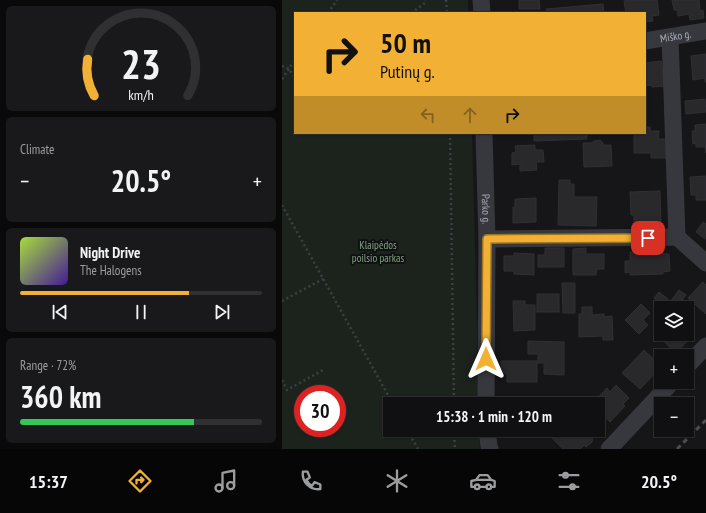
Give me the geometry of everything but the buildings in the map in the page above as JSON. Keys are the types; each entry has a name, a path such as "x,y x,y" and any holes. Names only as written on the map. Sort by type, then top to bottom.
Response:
{"street":[{"path":"481,0 482,12"},
{"name":"Miško g.","path":"646,41 706,31"},
{"path":"670,37 677,238"},
{"name":"Parko g.","path":"484,134 487,239 486,397"},
{"path":"487,239 677,238 706,263"},
{"path":"694,359 706,346"},
{"path":"609,449 665,389"},
{"path":"487,437 490,449"}],"path":[{"path":"329,12 337,0"},
{"path":"412,12 425,3 425,0"},
{"path":"446,0 447,12"},
{"path":"282,79 294,62"},
{"path":"282,66 289,69 294,76"},
{"path":"450,134 454,397"},
{"path":"282,205 389,397"},
{"path":"282,301 323,279"},
{"path":"282,380 287,390 323,370"},
{"path":"411,437 418,449"},
{"path":"454,437 455,449"}],"green space":[{"name":"Klaipėdos poilsio parkas","path":"282,0 468,0 468,12 294,12 294,134 472,134 479,397 383,397 383,437 479,437 480,449 282,449"}],"railway":[{"path":"677,449 706,420"}],"route":[{"path":"486,359 487,239 648,238"}]}
